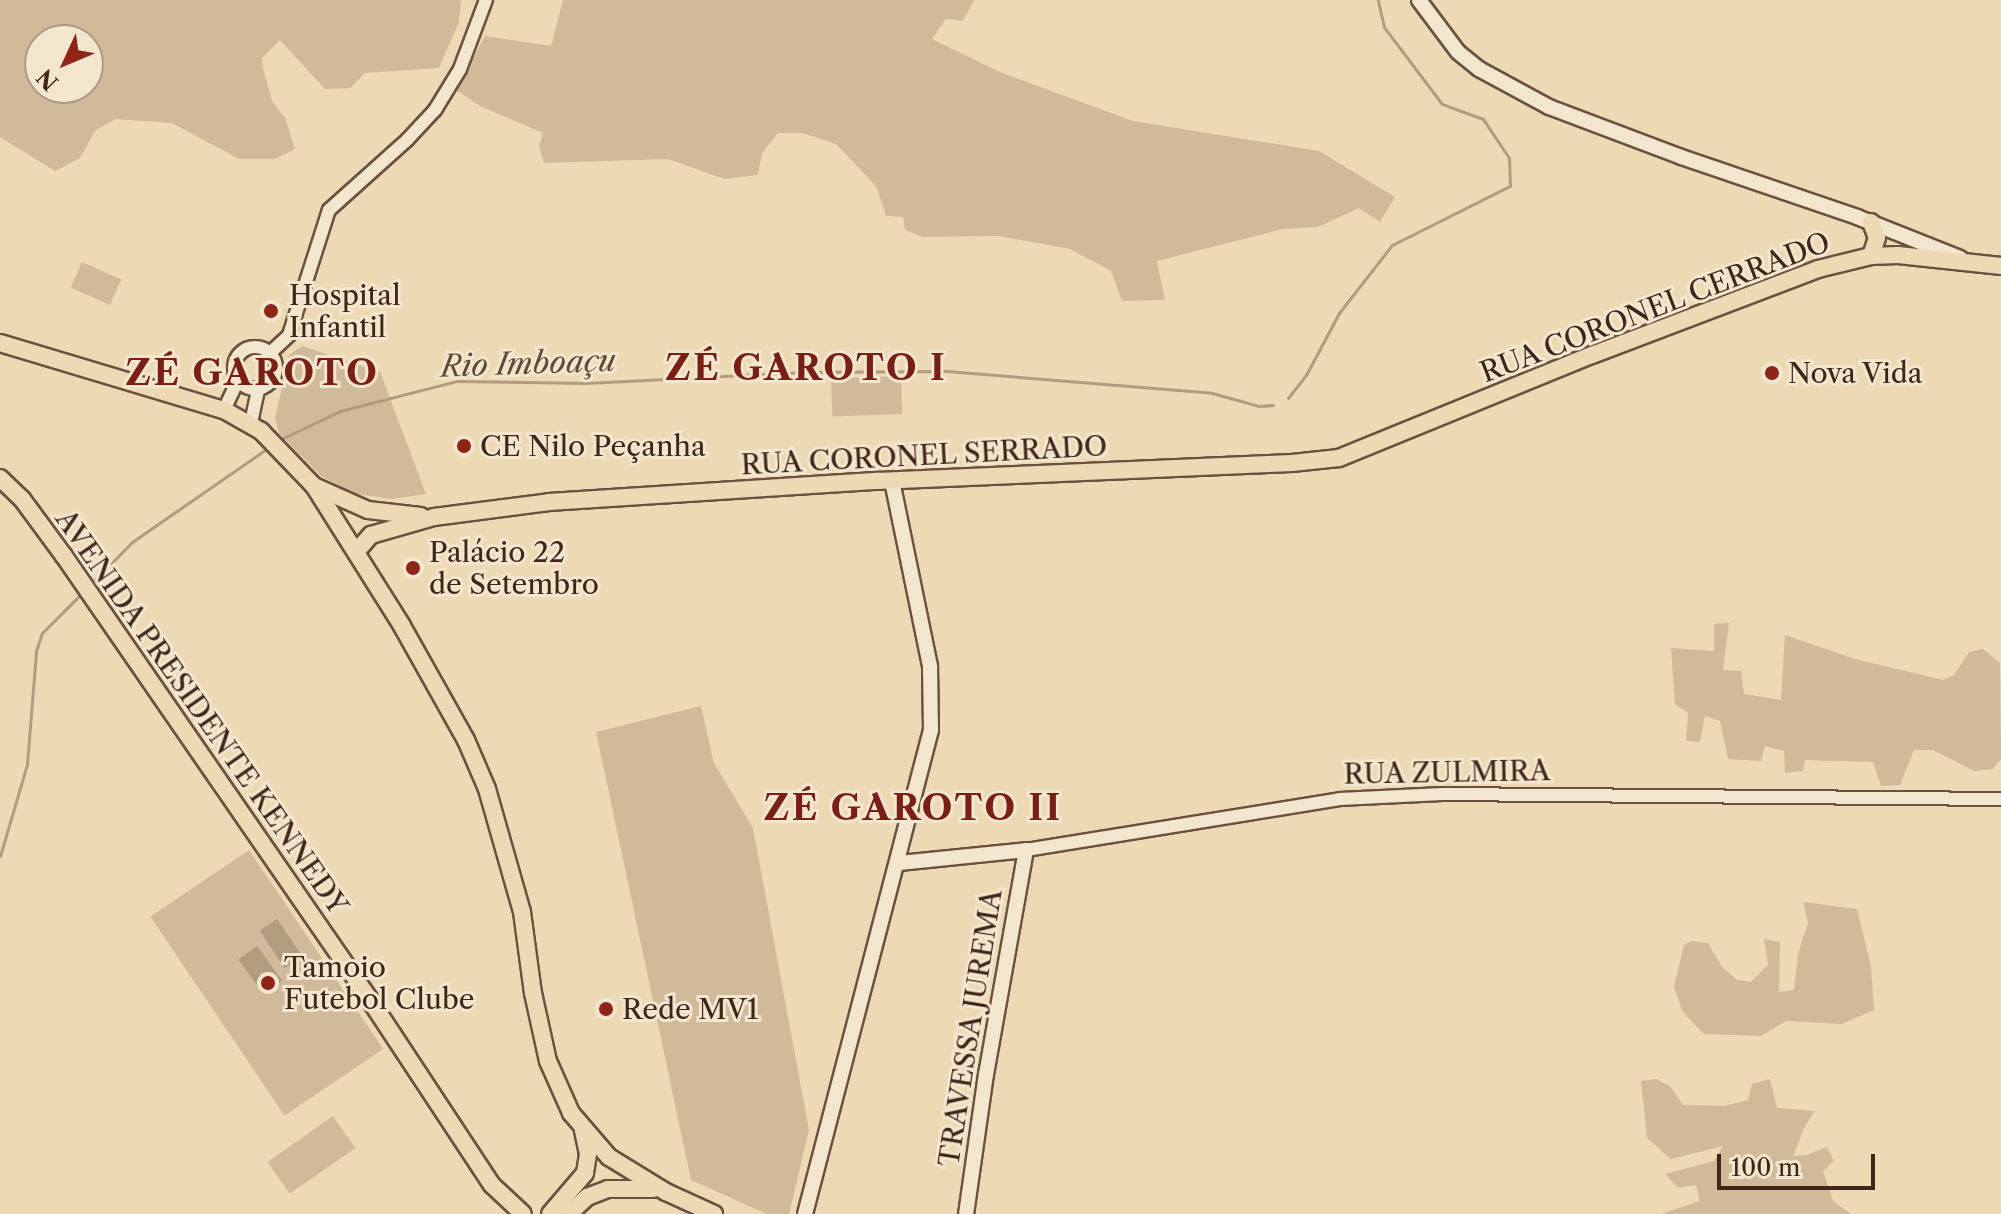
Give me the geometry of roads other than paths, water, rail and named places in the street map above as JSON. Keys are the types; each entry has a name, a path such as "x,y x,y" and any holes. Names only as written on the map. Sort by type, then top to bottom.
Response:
{"main road":[{"path":"1419,0 1458,52 1479,69 1549,107 1871,222 2001,276"},
{"path":"1871,222 1877,238 1871,256"},
{"name":"RUA CORONEL CERRADO","path":"1412,431 1647,333 1807,272 1871,256 1917,255 2001,266"},
{"path":"0,343 224,410 251,423 314,486 466,740 487,789 522,912 533,993 548,1061 571,1113 609,1157 666,1192 714,1214"},
{"name":"RUA CORONEL SERRADO","path":"434,517 549,502 892,481 1323,461 1354,454 1412,431"},
{"name":"AVENIDA PRESIDENTE KENNEDY","path":"0,478 22,499 91,595 368,997 492,1185 523,1214"},
{"path":"805,1214 929,743 931,685 892,481"},
{"path":"314,486 368,510 434,517"},
{"path":"356,552 371,535 434,517"},
{"name":"RUA ZULMIRA","path":"899,863 1026,850"},
{"name":"TRAVESSA JUREMA","path":"966,1214 986,1074 1026,850"},
{"path":"568,1206 588,1164 582,1128"},
{"path":"550,1214 608,1189 637,1187 666,1192"}],"street":[{"path":"270,353 289,335 329,210 407,140 435,110 460,69 486,0"},
{"path":"224,410 238,380 234,367 244,350 257,347 270,353 276,372 269,384 258,390 251,423"},
{"path":"238,380 258,390"},
{"name":"RUA ZULMIRA","path":"1026,850 1304,803 1355,798 1442,794 2001,799"}],"waterway":[{"path":"1288,398 1306,375 1339,313 1392,245 1510,186 1509,158 1483,119 1442,104 1384,27 1378,0"},
{"name":"Rio Imboaçu","path":"279,440 340,411 457,381 587,383 801,372 947,371 1212,393 1259,406 1273,405"},
{"name":"Rio Imboaçu","path":"92,583 132,542 269,447"},
{"name":"Rio Imboaçu","path":"0,856 27,764 36,651 42,633 81,594"}],"place":[{"name":"Hospital Infantil","path":"271,311"},
{"name":"Nova Vida","path":"1772,373"},
{"name":"CE Nilo Peçanha","path":"464,446"},
{"name":"Palácio 22 de Setembro","path":"413,568"},
{"name":"Tamoio Futebol Clube","path":"268,983"},
{"name":"Rede MV1","path":"606,1009"}],"district":[{"name":"ZÉ GAROTO I","path":"806,368"},
{"name":"ZÉ GAROTO","path":"252,373"},
{"name":"ZÉ GAROTO II","path":"913,808"}]}
